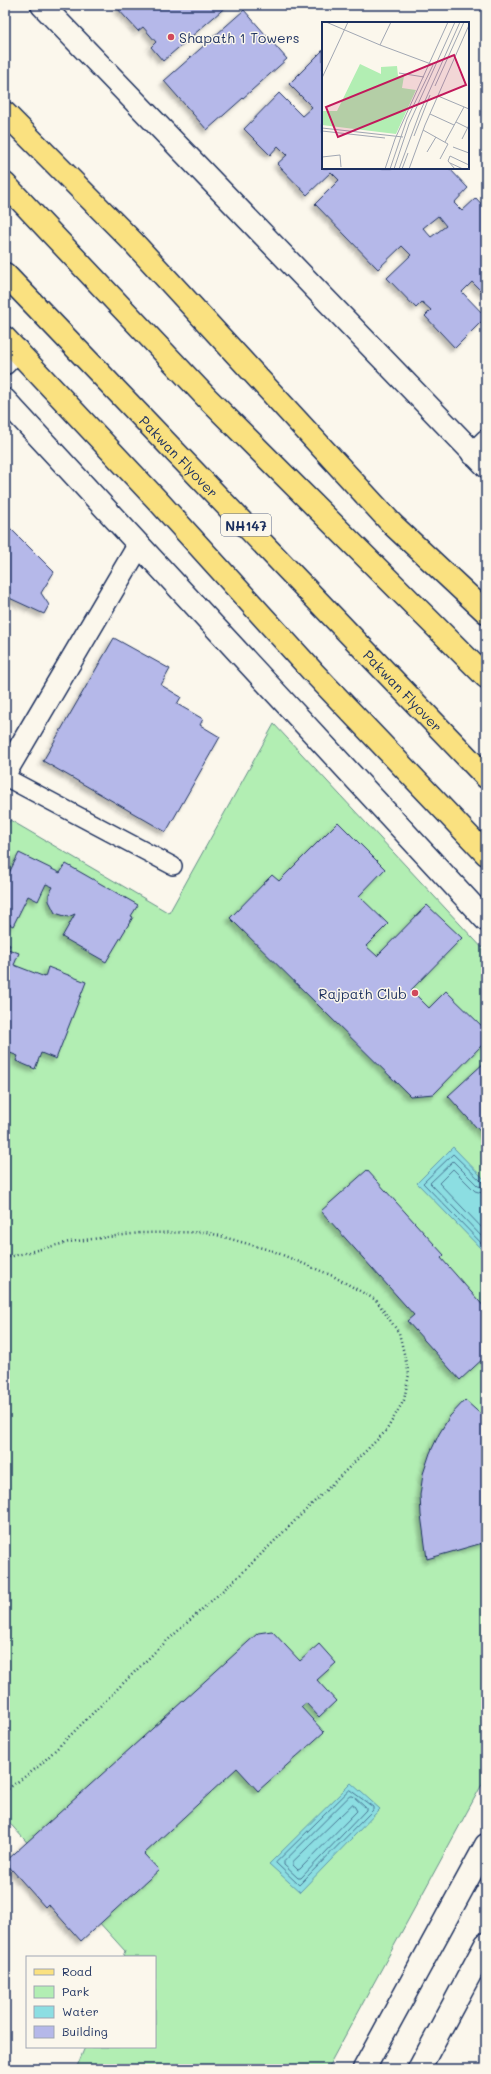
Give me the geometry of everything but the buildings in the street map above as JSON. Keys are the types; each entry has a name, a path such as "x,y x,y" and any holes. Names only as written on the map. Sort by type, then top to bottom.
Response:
{"main road":[{"path":"5,113 134,242 393,525 486,612"},
{"path":"5,184 208,398 486,677"},
{"name":"Pakwan Flyover","path":"5,274 486,777"},
{"path":"9,350 159,502 308,666 486,854"}],"street":[{"path":"42,5 482,453"},
{"path":"5,400 486,920"},
{"path":"5,773 139,545"},
{"path":"364,2069 486,1845"},
{"path":"419,2069 486,1944"}],"lane":[{"path":"5,777 173,866"}],"path":[{"path":"5,1258 69,1242 140,1233 206,1232 273,1251 333,1276 376,1300 399,1333 409,1374 404,1400 386,1431 240,1576 158,1649 43,1762 5,1791"}],"green space":[{"path":"274,724 486,952 486,1777 327,2069 76,2069 85,2048 156,2048 156,1956 123,1956 125,1951 5,1818 5,832 10,820 169,913"}],"water":[{"path":"453,1147 486,1181 486,1254 417,1183"},
{"path":"351,1783 380,1809 300,1892 269,1864"}],"place":[{"name":"Shapath 1 Towers","path":"171,37"},
{"name":"Rajpath Club","path":"415,993"}]}
